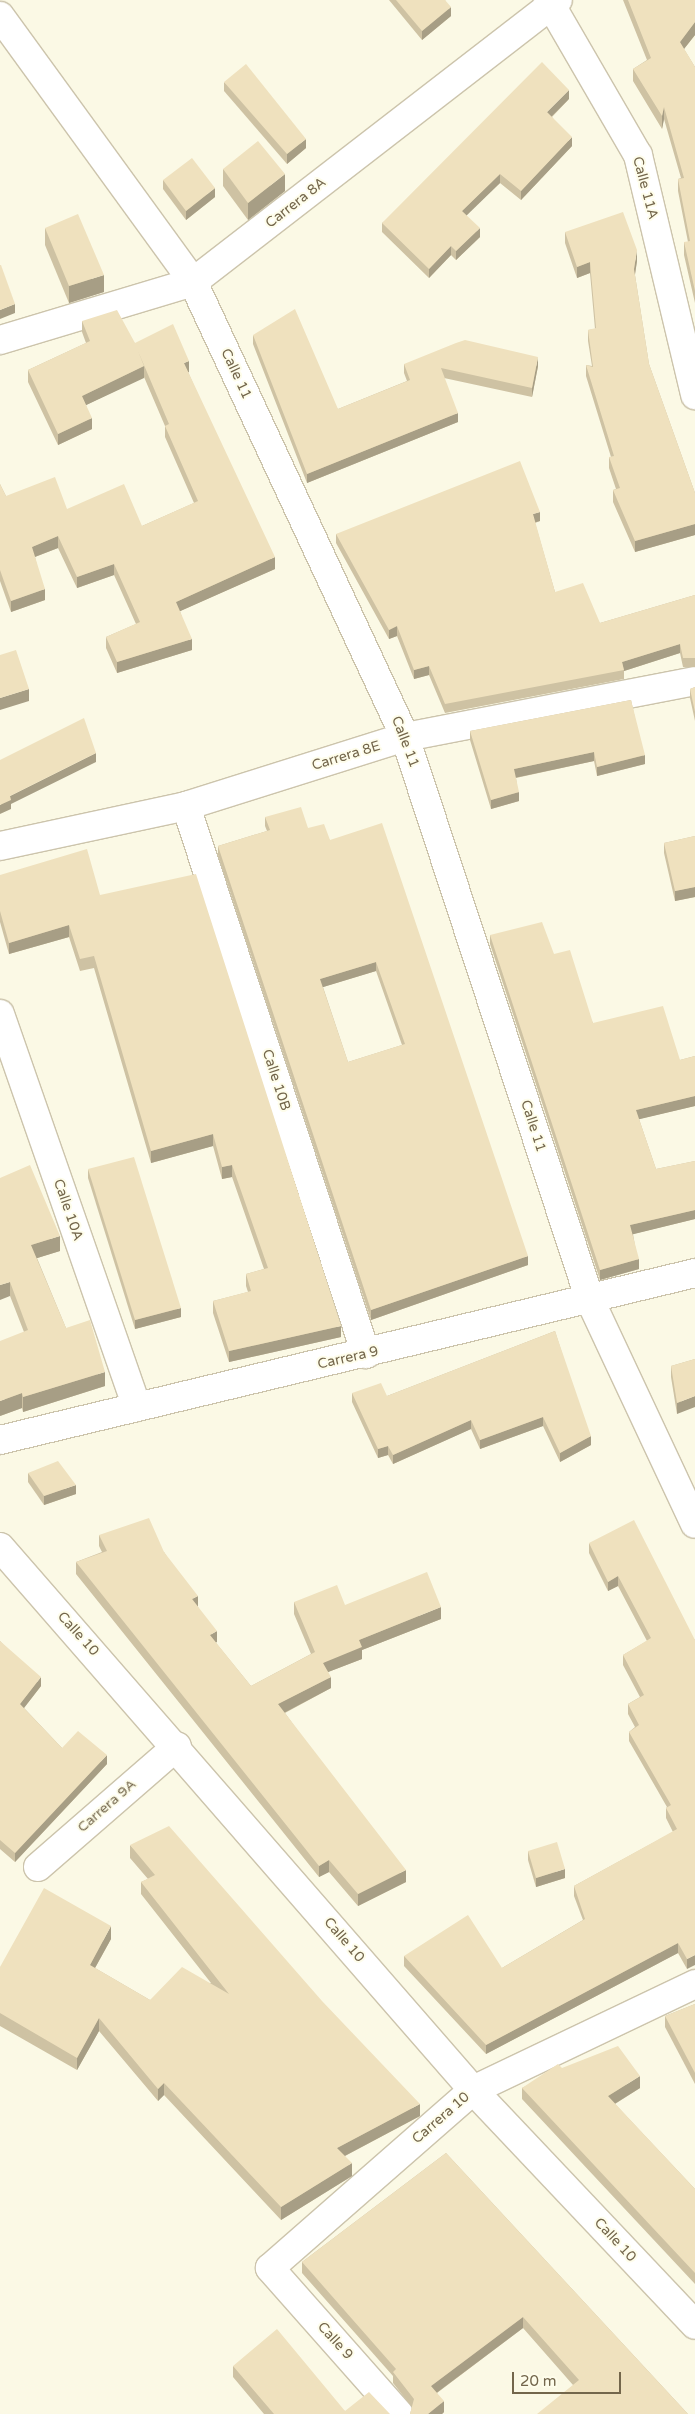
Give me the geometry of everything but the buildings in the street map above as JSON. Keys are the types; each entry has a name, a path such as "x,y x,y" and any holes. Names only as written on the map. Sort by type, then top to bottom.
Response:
{"street":[{"name":"Carrera 8A","path":"0,340 193,282 553,2"},
{"name":"Calle 11A","path":"553,2 638,155 695,395"},
{"name":"Calle 11","path":"0,16 193,282 405,737 590,1300 695,1524"},
{"name":"Carrera 8E","path":"0,846 186,806 405,737 695,681"},
{"name":"Calle 10B","path":"186,806 366,1354"},
{"name":"Calle 10A","path":"0,1014 136,1407"},
{"name":"Carrera 9","path":"0,1440 366,1354 695,1273"},
{"name":"Calle 10","path":"0,1547 177,1746 473,2090 695,2325"},
{"name":"Carrera 9A","path":"38,1867 177,1746"},
{"name":"Carrera 10","path":"270,2268 473,2090 695,1984"},
{"name":"Calle 9","path":"270,2268 400,2414"}]}
